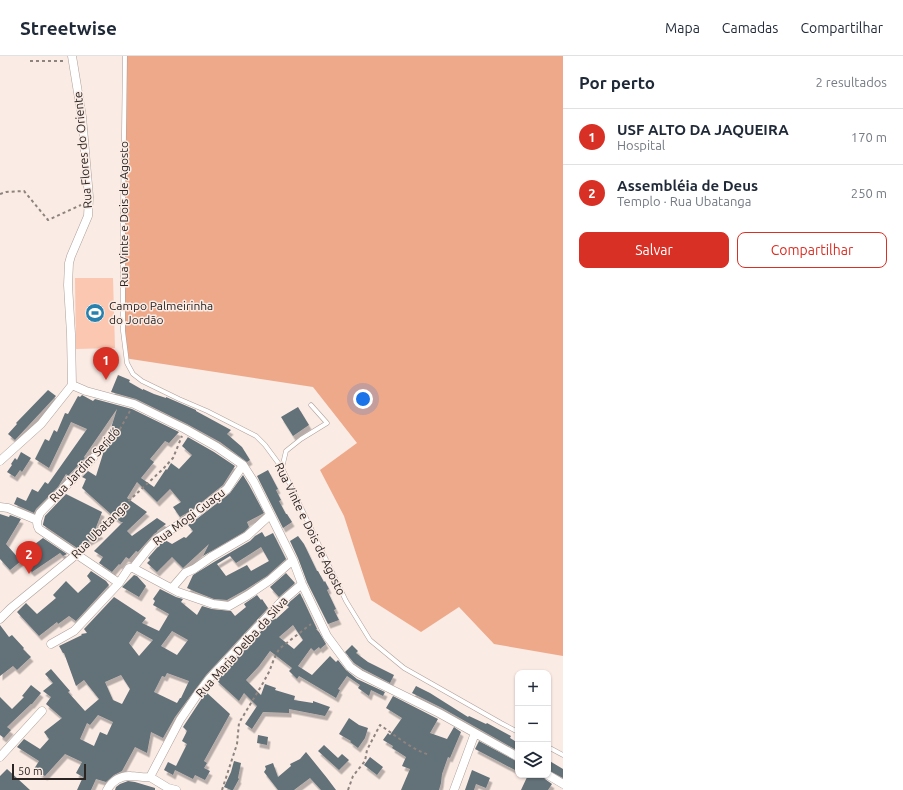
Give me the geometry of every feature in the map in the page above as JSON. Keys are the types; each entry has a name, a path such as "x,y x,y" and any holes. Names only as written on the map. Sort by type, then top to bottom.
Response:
{"street":[{"name":"Rua Flores do Oriente","path":"72,385 68,285 69,263 88,216 89,201 82,117 73,59"},
{"path":"0,461 41,424 72,385 86,391 134,404 185,429 217,447 243,465 254,482 293,560 302,584 318,618 328,636 350,667 360,674 439,713 515,755"},
{"name":"Rua Jardim Seridó","path":"37,523 40,513 93,458"},
{"name":"Rua Mogi Guaçu","path":"119,583 128,568 133,568 158,538 195,514 227,489 243,465"},
{"path":"0,506 8,508 37,523 39,529 119,583 74,631 51,644"},
{"path":"172,588 185,572 194,569 211,557 247,536 270,515"},
{"name":"Rua Ubatanga","path":"0,619 11,608 77,554"},
{"path":"133,568 178,592 213,604 229,606 270,580 293,560"},
{"name":"Rua Maria Delba da Silva","path":"150,777 180,720 210,678 280,603 302,584"},
{"path":"0,757 42,710"},
{"path":"454,790 475,733"},
{"path":"107,790 113,782 122,777 129,776 150,777 168,788 176,790"},
{"path":"551,777 563,784"}],"lane":[{"name":"Rua Vinte e Dois de Agosto","path":"125,56 123,331 127,364 133,374 142,381 208,411 256,436 265,445 282,468 346,601 370,640 404,668 515,731"},
{"path":"282,468 286,451 301,439 327,423 311,406"},
{"path":"551,749 563,755"}],"path":[{"path":"30,61 73,59"},
{"path":"0,194 6,192 24,191 48,220 89,201"},
{"name":"Rua Jardim Seridó","path":"93,458 120,429 134,404"},
{"name":"Rua Ubatanga","path":"77,554 119,510 163,470 173,458 185,429"},
{"path":"222,790 237,744 239,723 269,672 279,649 318,618"},
{"path":"348,790 353,776 365,761 367,750 380,725 411,746 430,756"}],"shaded area":[{"path":"125,56 563,56 563,656 494,644 459,607 421,632 371,600 344,516 320,470 357,443 313,387 124,358"},
{"name":"Campo Palmeirinha do Jordão","path":"75,278 113,278 115,348 76,349"}],"building":[{"path":"118,375 130,380 129,382 143,390 166,397 196,410 231,430 227,434 242,447 250,460 247,462 220,442 136,399 111,392"},
{"path":"48,390 56,396 15,440 8,434 17,424 16,423"},
{"path":"82,395 93,401 95,399 132,409 179,432 169,443 165,441 150,459 154,462 141,478 154,487 171,463 179,469 192,455 182,446 188,437 235,466 223,485 192,510 180,517 173,507 181,502 170,489 157,502 137,482 127,498 147,512 127,531 132,536 157,518 166,524 154,534 138,552 136,551 129,559 126,557 112,572 99,563 103,557 94,551 123,522 113,516 82,488 86,479 82,477 88,471 96,476 117,409 84,457 85,458 68,476 66,474 58,487 36,509 34,513 14,504 17,497 26,501 32,489 38,492 45,482 48,484 87,429 71,422 49,468 35,459 45,439 49,441 54,430 57,432 65,413 68,414 78,396 80,397"},
{"path":"298,407 309,425 293,436 281,417"},
{"path":"21,452 31,458 22,472 20,470 15,477 7,472 15,458 17,460"},
{"path":"268,470 278,489 276,490 281,500 279,501 292,522 283,528 257,476"},
{"path":"243,475 264,513 247,522 249,527 244,532 203,556 209,544 183,568 172,557 157,572 147,563 150,560 148,558 165,540 172,544 184,537 186,538 193,531 188,525 230,493"},
{"path":"66,494 102,512 95,530 101,534 77,548 43,525 45,516"},
{"path":"0,514 9,517 10,515 21,519 6,544 21,561 10,570 0,559"},
{"path":"262,532 265,537 273,533 286,559 267,576 227,600 214,599 187,588 193,575 250,541","holes":["261,547 269,561 251,571 247,565 226,576 217,564 230,556 236,563"]},
{"path":"298,536 304,544 317,571 329,589 327,590 336,609 334,610 339,620 328,624 307,582 290,541"},
{"path":"43,538 67,554 63,556 60,553 32,572 22,562 35,554 31,547"},
{"path":"91,571 106,581 109,585 76,621 69,616 58,624 57,622 39,636 17,612 26,603 37,614 56,598 53,595 66,581 78,593 91,581 87,576"},
{"path":"286,573 295,583 279,597 270,587"},
{"path":"134,575 137,576 146,586 139,597 122,587"},
{"path":"160,589 183,599 181,602 197,615 202,606 212,609 231,611 235,616 246,607 244,604 257,595 261,600 262,599 268,608 206,675 175,717 163,738 151,732 147,753 135,747 122,771 114,775 106,782 96,779 91,790 77,790 83,777 76,773 82,762 65,754 45,776 34,769 39,761 17,747 24,739 40,749 49,739 44,732 62,718 46,704 51,697 43,691 53,683 45,674 51,669 70,691 68,692 85,711 99,699 84,680 76,686 64,653 59,646 82,635 81,634 87,633 84,629 114,597 146,618 142,623 159,631 169,614 153,605 155,601 153,599","holes":["137,631 153,640 139,656 129,643","172,631 188,640 177,655 161,646","167,673 189,681 177,703 154,692 162,676 165,677","121,675 130,689 122,704 113,700 105,682","98,715 113,722 107,735 100,732 94,746 80,739 87,723 90,725"]},
{"path":"300,593 316,629 326,644 320,649 319,647 314,651 311,648 298,666 312,675 330,656 336,662 338,660 346,670 357,679 385,692 383,696 371,690 369,696 358,688 360,685 347,676 338,689 340,690 336,698 299,676 297,679 289,671 292,668 270,651 246,680 261,695 265,684 276,688 275,690 295,696 294,700 313,703 313,701 330,707 325,716 289,709 289,713 263,712 252,729 245,724 257,706 244,693 239,701 216,680 274,617 276,619 289,607 286,605","holes":["293,625 303,640 294,649 279,637"]},
{"path":"0,625 9,637 12,635 31,657 17,670 13,666 0,676"},
{"path":"352,645 358,651 356,653 368,662 394,675 390,683 354,663 345,652"},
{"path":"31,685 41,693 32,704 7,727 11,730 4,738 0,735 0,697 12,709 24,697 22,696"},
{"path":"416,686 468,717 469,716 486,724 487,723 511,736 510,738 515,741 515,749 442,708 412,693"},
{"path":"206,692 230,714 204,761 207,763 204,768 210,771 205,780 195,775 193,779 175,770 173,775 164,770 168,762 176,766 187,744 182,741 187,731 183,727"},
{"path":"393,696 438,719 430,733 447,739 454,727 461,732 450,758 448,757 442,774 439,790 401,790 410,769 402,766 406,757 383,740 388,733 390,735 402,718 386,708"},
{"path":"349,718 359,725 368,728 365,738 358,748 350,742 351,741 339,734"},
{"path":"258,735 268,737 267,745 257,743"},
{"path":"479,741 515,760 515,770 475,749"},
{"path":"324,745 338,758 342,754 349,760 339,770 318,751"},
{"path":"306,752 336,790 321,790 310,778 294,790 278,790 264,772 266,769 265,766 273,763 278,777 291,766 290,764 300,759"},
{"path":"370,757 383,767 377,775 364,765"},
{"path":"234,761 241,763 239,779 233,790 231,790 224,787"},
{"path":"551,762 563,769 563,778 551,772"},
{"path":"7,769 30,790 0,790 0,776"},
{"path":"472,770 490,778 486,788 476,784 474,790 465,790"},
{"path":"527,778 544,778 552,784 548,790 521,790"},
{"path":"128,781 155,788 155,790 115,790 120,784"}],"place":[{"name":"Campo Palmeirinha do Jordão","path":"95,313"},
{"name":"USF ALTO DA JAQUEIRA","path":"106,380"},
{"name":"Assembléia de Deus","path":"29,574"}]}
